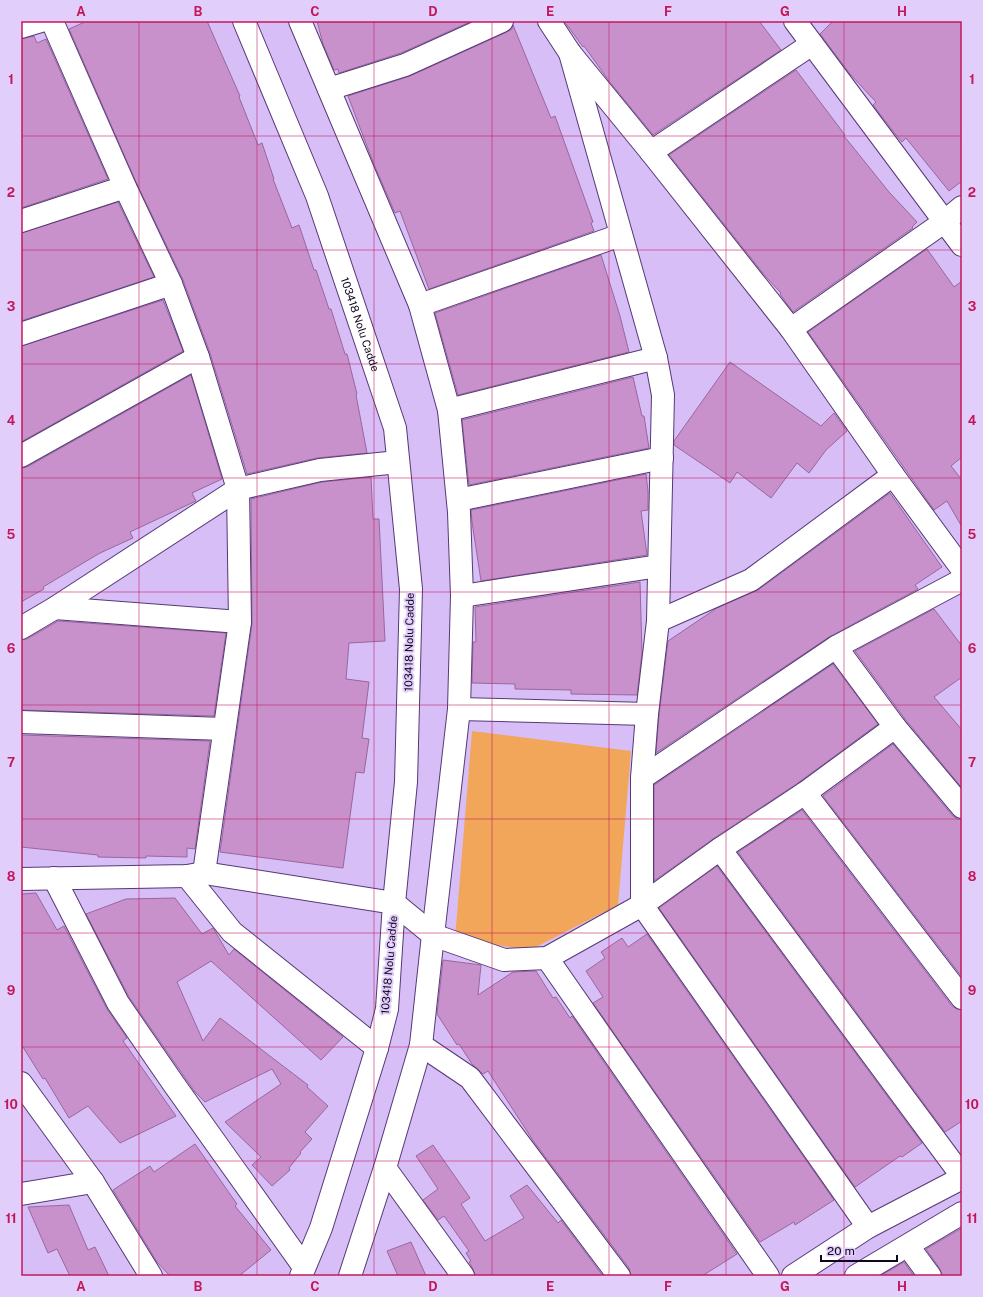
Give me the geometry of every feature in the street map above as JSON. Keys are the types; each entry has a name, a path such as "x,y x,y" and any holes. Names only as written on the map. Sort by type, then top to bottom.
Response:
{"street":[{"path":"21,27 41,21"},
{"path":"52,21 125,187 171,284 198,358 238,489 240,622 224,729 196,874 232,932 377,1048"},
{"name":"103418 Nolu Cadde","path":"244,21 317,196 395,428 411,589 406,782 394,902 387,1009 377,1048 321,1228 303,1271"},
{"path":"300,21 420,305 449,410 458,500 462,596 459,710 432,935 421,1045 385,1168 350,1276"},
{"path":"329,89 405,65 502,21"},
{"path":"549,21 570,53 651,152 791,329 892,475 962,569"},
{"path":"795,21 962,245"},
{"path":"651,152 812,44"},
{"path":"570,53 656,358 663,395 658,621 647,714 642,778 642,905 868,1226"},
{"path":"21,221 125,187"},
{"path":"791,329 944,222 962,207"},
{"path":"420,305 621,235"},
{"path":"21,334 171,284"},
{"path":"21,456 198,358"},
{"path":"449,410 656,358"},
{"path":"458,500 662,458"},
{"path":"21,628 55,608 238,489 320,470 398,462"},
{"path":"658,621 751,580 892,475"},
{"path":"462,596 659,566"},
{"path":"642,778 836,647 962,580"},
{"path":"55,608 240,622"},
{"path":"836,647 895,726 962,807"},
{"path":"459,710 647,714"},
{"path":"21,722 224,729"},
{"path":"21,879 196,874 394,902 432,935 504,960 547,958 642,905 720,849 805,793 895,726"},
{"path":"805,793 962,998"},
{"path":"720,849 962,1177 868,1226 793,1276"},
{"path":"54,878 118,1003 303,1271"},
{"path":"547,958 768,1276"},
{"path":"421,1045 470,1078 619,1276"},
{"path":"21,1083 93,1182 151,1276"},
{"path":"385,1168 463,1276"},
{"path":"21,1194 93,1182"},
{"path":"856,1276 962,1213"},
{"path":"908,1246 930,1276"}],"shaded area":[{"path":"472,731 631,751 618,905 530,950 455,939"}],"building":[{"path":"87,21 207,21 240,96 239,97 258,145 262,143 273,179 292,228 299,225 314,270 316,270 329,309 331,309 345,354 347,354 357,394 367,453 317,458 247,474 210,353 183,280 136,182 69,29"},
{"path":"317,21 472,21 401,53 339,73 338,69 334,70 323,44"},
{"path":"564,21 759,21 781,50 653,135 609,81"},
{"path":"833,21 962,21 962,181 949,191 906,138 902,142 896,135 873,105 876,102 850,74 820,34"},
{"path":"513,25 551,118 555,116 593,222 591,223 594,231 429,289 400,211 395,213 373,162 348,96 410,76 507,32 512,29"},
{"path":"34,36 37,43 46,39 108,179 21,208 21,39"},
{"path":"796,70 845,135 844,136 889,192 917,222 912,227 913,228 793,312 780,294 781,293 766,277 669,155"},
{"path":"118,202 154,277 21,321 21,233"},
{"path":"927,249 954,287 962,281 962,457 951,466 962,480 962,527 947,501 934,510 808,332"},
{"path":"601,255 620,316 629,352 458,395 435,313"},
{"path":"163,300 183,351 21,442 21,346"},
{"path":"730,362 821,426 834,413 847,431 826,450 809,473 797,463 771,498 737,472 730,483 674,445 674,441"},
{"path":"191,375 222,479 192,493 196,501 130,532 133,538 100,553 21,602 21,468 27,467"},
{"path":"633,377 642,416 644,416 649,448 469,485 462,420"},
{"path":"646,474 648,510 641,511 647,555 481,581 471,510"},
{"path":"371,477 373,519 379,519 385,641 349,643 346,679 369,682 362,738 369,739 364,773 356,772 343,868 220,852 252,624 251,499 322,482"},
{"path":"890,493 942,567 915,585 918,589 829,637 656,753 668,641 717,608 758,590"},
{"path":"640,582 642,653 637,695 571,694 571,690 515,689 515,684 472,683 473,642 476,642 475,607"},
{"path":"934,609 962,646 962,677 934,697 962,730 962,788 905,719 855,651"},
{"path":"58,621 226,633 214,716 21,710 21,640 27,639"},
{"path":"833,664 878,724 798,783 713,839 654,881 654,785"},
{"path":"21,735 210,741 195,849 187,848 187,857 146,856 146,858 98,857 98,855 21,847"},
{"path":"893,744 952,815 957,819 962,819 962,977 823,796"},
{"path":"802,810 952,1006 962,1010 962,1121 945,1132 738,852"},
{"path":"717,866 922,1143 902,1157 900,1156 855,1187 659,908"},
{"path":"36,893 57,930 64,926 107,1009 127,1038 123,1041 176,1116 120,1143 88,1106 69,1118 45,1078 43,1079 21,1044 21,894"},
{"path":"175,898 202,934 213,928 229,955 234,949 343,1037 321,1060 211,961 177,982 203,1041 220,1018 308,1085 307,1087 328,1106 305,1132 312,1139 300,1152 301,1153 289,1168 290,1170 272,1186 252,1165 261,1157 225,1122 281,1084 272,1069 205,1102 195,1092 129,997 86,914 126,899"},
{"path":"647,934 834,1200 795,1225 794,1222 760,1242 593,1003 603,997 586,971 605,958 601,952 622,938 628,947"},
{"path":"443,960 481,965 478,995 513,972 536,971 553,998 556,997 570,1018 572,1016 737,1254 702,1276 631,1276 629,1268 534,1142 488,1071 483,1074 472,1064 459,1044 457,1045 437,1014"},
{"path":"195,1144 237,1204 235,1206 271,1250 239,1276 170,1276 157,1262 113,1190 150,1166 154,1172"},
{"path":"433,1145 470,1198 461,1204 485,1241 524,1218 510,1196 527,1185 558,1223 561,1220 603,1276 475,1276 469,1262 471,1261 466,1253 469,1251 444,1216 438,1220 423,1200 438,1189 416,1156"},
{"path":"69,1205 88,1250 95,1247 109,1276 70,1276 57,1249 48,1253 28,1207"},
{"path":"962,1228 962,1276 942,1276 940,1269 926,1249"},
{"path":"411,1242 426,1276 398,1276 387,1251"},
{"path":"904,1262 914,1276 880,1276"}]}
